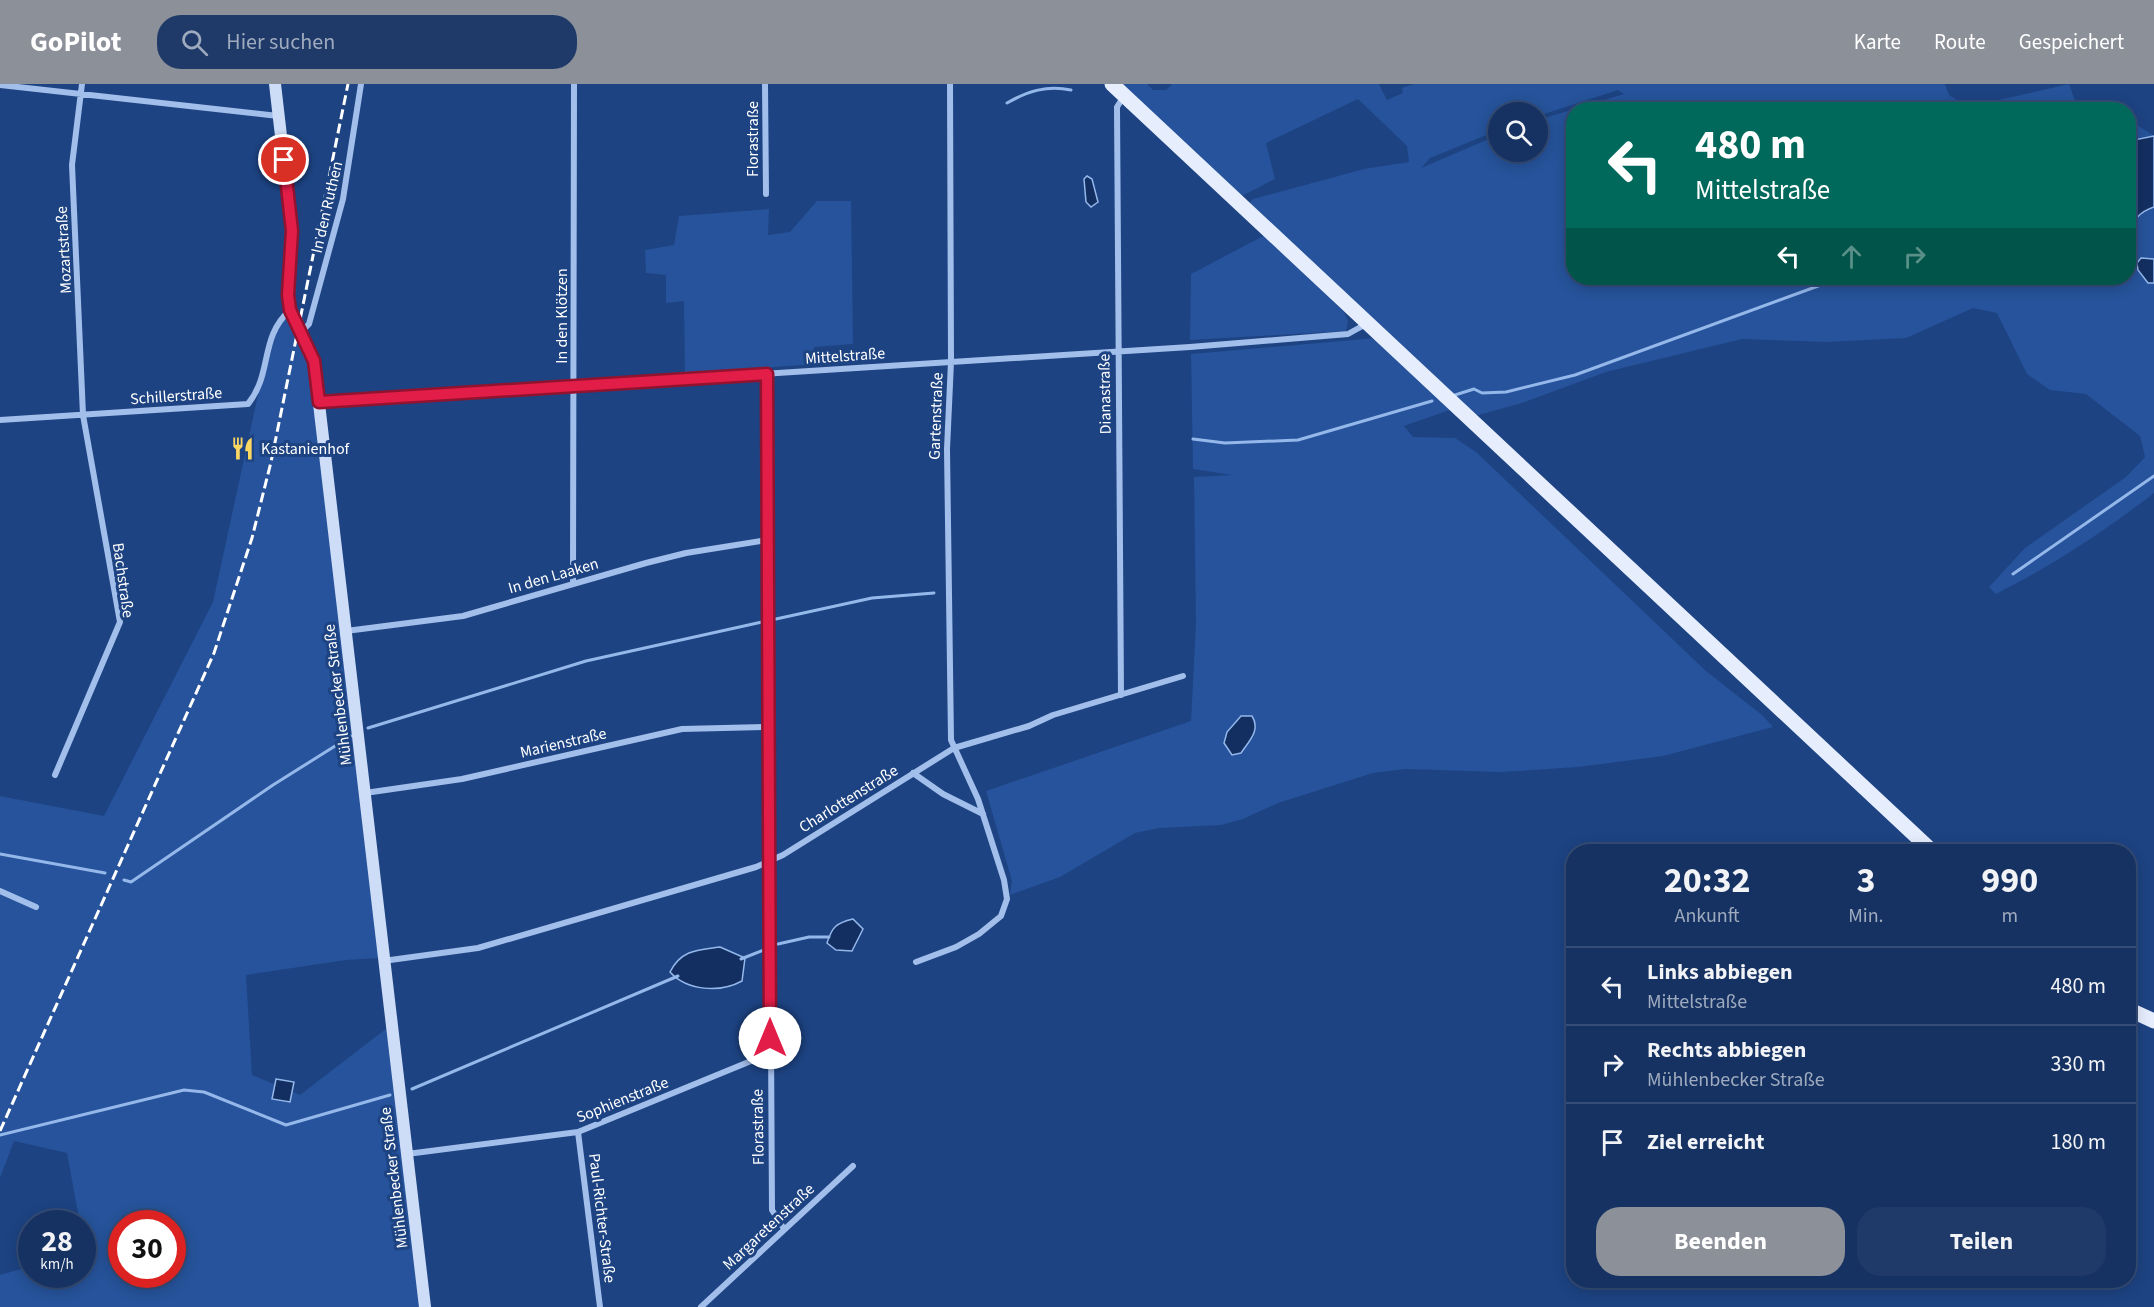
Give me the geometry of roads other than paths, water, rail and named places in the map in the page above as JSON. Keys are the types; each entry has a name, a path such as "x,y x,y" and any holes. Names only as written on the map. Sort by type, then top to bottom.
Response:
{"main road":[{"name":"Mühlenbecker Straße","path":"275,84 292,231 288,295 290,310 302,331 314,361 383,961 426,1307"},
{"path":"1112,84 1924,844"},
{"path":"2136,1013 2154,1021"}],"street":[{"name":"Mozartstraße","path":"82,84 72,165 83,415"},
{"name":"In den Ruthen","path":"302,331 309,324 343,200 361,84"},
{"name":"In den Klötzen","path":"573,584 574,84"},
{"name":"Florastraße","path":"765,84 766,194"},
{"name":"Gartenstraße","path":"916,962 948,951 979,934 993,924 1006,907 1004,880 983,814 951,740 946,449 951,362 950,84"},
{"path":"0,85 279,116"},
{"name":"Dianastraße","path":"1121,695 1118,107 1124,96"},
{"name":"Schillerstraße","path":"0,420 248,404 256,393 263,375 272,330 290,310"},
{"name":"Mittelstraße","path":"319,402 1348,334 1360,330 1368,322"},
{"name":"Florastraße","path":"767,374 772,1210 784,1229"},
{"name":"Bachstraße","path":"55,775 120,622 83,415"},
{"name":"In den Laaken","path":"346,631 463,616 686,553 767,540"},
{"name":"Charlottenstraße","path":"383,961 478,948 770,862 954,748 1183,676"},
{"name":"Marienstraße","path":"364,793 462,779 682,729 769,728"},
{"path":"913,773 924,783 983,814"},
{"path":"0,891 36,907"},
{"name":"Sophienstraße","path":"407,1154 578,1132 752,1061 770,1060"},
{"name":"Paul-Richter-Straße","path":"578,1132 600,1307"},
{"name":"Margaretenstraße","path":"701,1307 853,1166"}],"waterway":[{"path":"1007,103 1038,90 1054,88 1071,90"},
{"path":"1455,395 1474,389 1482,393 1506,392 1575,375 1821,285"},
{"path":"1193,439 1225,443 1298,440 1432,401"},
{"path":"2013,574 2154,476"},
{"path":"776,619 872,598 934,593"},
{"path":"368,728 586,661 762,622"},
{"path":"124,880 131,882 273,785 351,736"},
{"path":"0,854 105,873"},
{"path":"778,944 809,937 829,937"},
{"path":"741,959 764,950"},
{"path":"412,1089 678,976"},
{"path":"0,1135 184,1090 204,1092 286,1125 390,1095"}],"railway":[{"path":"0,1131 214,653 252,538 271,462 348,84"}],"place":[{"name":"Kastanienhof","path":"243,448"}]}
